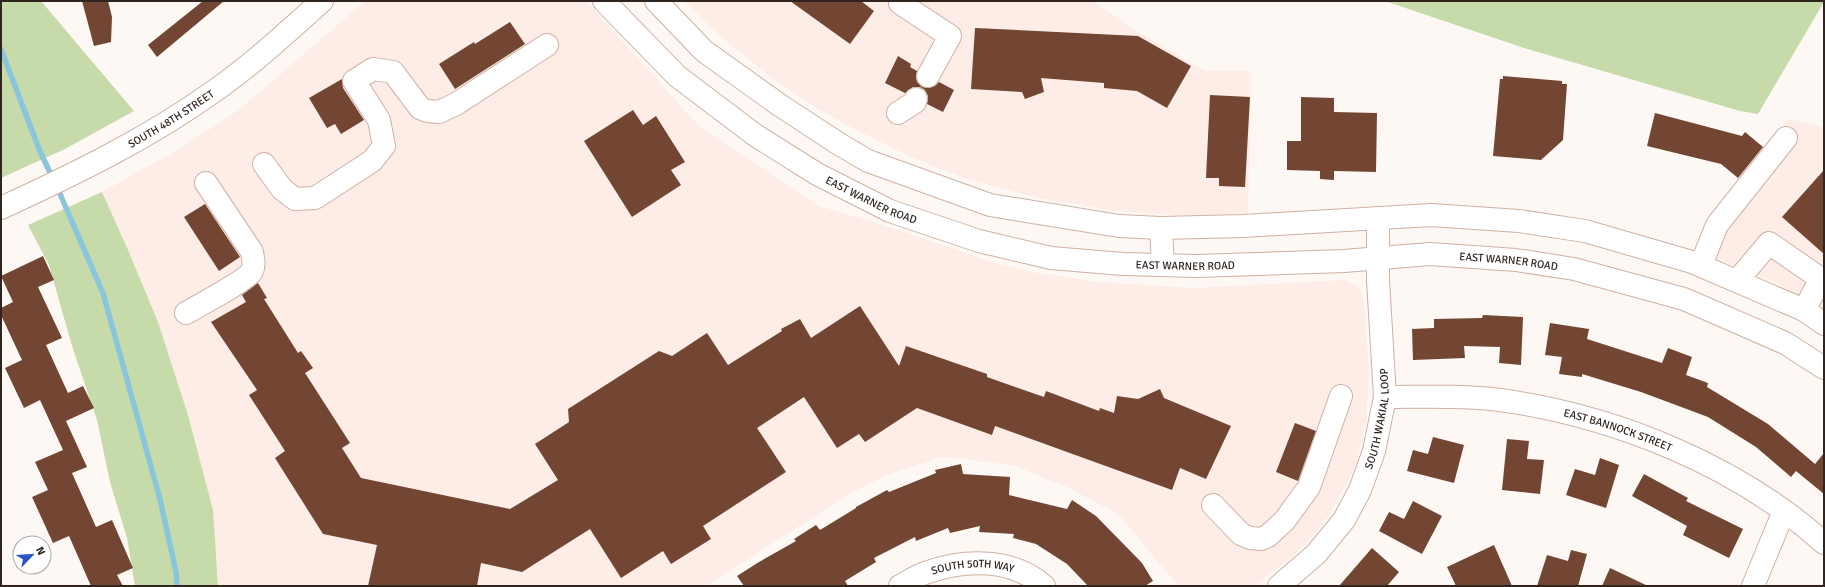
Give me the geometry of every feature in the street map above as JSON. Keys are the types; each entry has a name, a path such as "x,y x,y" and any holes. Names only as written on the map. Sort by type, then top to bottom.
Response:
{"main road":[{"name":"SOUTH 48TH STREET","path":"1,208 116,153 161,126 213,92 237,74 322,1"},
{"name":"EAST WARNER ROAD","path":"604,1 677,76 755,135 817,174 890,211 979,240 1051,258 1163,266 1344,261 1378,257 1430,254 1516,260 1574,269 1684,299 1785,343 1824,368"},
{"path":"656,1 704,51 782,106 868,161 990,205 1119,226 1161,228 1243,226 1431,215 1519,221 1585,231 1701,265 1804,310 1824,324"},
{"path":"900,3 950,36 928,76"},
{"path":"264,164 282,189 295,199 315,198 372,161 384,146 379,120 354,81 366,73 373,69 393,72 420,108 427,111 439,112 456,104 547,45"},
{"path":"898,113 916,99"},
{"path":"1701,265 1717,225 1786,138"},
{"path":"186,313 234,285 251,271 254,262 252,252 206,183"},
{"name":"SOUTH WAKIAL LOOP","path":"1291,582 1344,520 1360,490 1374,450 1385,397 1378,280 1378,218"},
{"path":"1161,228 1163,266"},
{"path":"1737,281 1769,243 1823,280 1804,310"},
{"path":"1213,505 1241,534 1250,538 1261,539 1268,536 1285,520 1309,487 1341,396"},
{"name":"EAST BANNOCK STREET","path":"1385,397 1498,400 1558,410 1605,424 1664,445 1721,470 1784,511 1824,543"},
{"path":"1753,586 1784,511"},
{"name":"SOUTH 50TH WAY","path":"900,586 926,572 960,563 992,564 1017,570 1044,586"}],"shaded area":[{"path":"365,1 586,1 701,128 819,206 883,225 995,263 1038,273 1097,282 1194,288 1345,280 1356,285 1361,291 1365,311 1369,372 1366,422 1355,468 1328,517 1297,553 1254,586 1178,586 1119,515 1069,488 1015,466 940,457 885,476 849,494 707,586 218,586 213,510 188,415 158,322 102,192 184,146 240,109"},
{"path":"684,1 1094,1 1129,26 1205,71 1251,71 1248,213 1183,216 1114,211 1030,196 961,177 909,156 854,129 808,103 765,73 718,34"},
{"path":"1789,119 1824,127 1824,308 1766,278 1695,249 1702,231"}],"green space":[{"path":"1,1 41,1 134,111 65,149 1,178"},
{"path":"1385,1 1824,2 1758,114 1740,111 1521,47"},
{"path":"102,192 158,322 188,415 213,510 218,586 135,586 127,538 110,482 97,420 72,346 49,265 28,225"}],"building":[{"path":"82,1 108,1 112,17 111,42 94,46"},
{"path":"203,1 224,1 157,57 148,45"},
{"path":"790,1 861,1 874,11 850,44"},
{"path":"510,22 525,44 455,89 439,64"},
{"path":"975,28 1138,36 1191,66 1167,108 1137,91 1104,88 1104,83 1041,78 1044,92 1025,99 1022,92 971,89"},
{"path":"898,56 911,64 910,67 917,71 917,82 922,87 929,88 935,86 939,82 954,90 943,112 927,104 928,96 925,90 920,87 913,87 905,93 885,83"},
{"path":"1503,76 1562,81 1562,84 1567,84 1563,140 1541,160 1493,156 1500,79 1503,79"},
{"path":"342,79 343,88 364,120 341,134 335,124 327,128 309,98"},
{"path":"1210,95 1250,97 1245,187 1219,186 1219,178 1206,178"},
{"path":"1301,97 1334,98 1334,112 1377,113 1376,172 1334,171 1334,180 1320,179 1320,171 1287,170 1287,141 1301,141"},
{"path":"633,110 643,125 656,116 685,162 671,170 681,185 632,217 584,141"},
{"path":"1655,113 1742,136 1745,132 1763,147 1738,178 1721,164 1647,146"},
{"path":"1824,170 1824,254 1782,217"},
{"path":"205,204 240,257 219,271 184,217"},
{"path":"43,256 54,280 38,287 62,338 46,345 68,393 83,386 94,408 66,421 87,467 72,473 96,527 112,520 133,568 117,575 123,586 91,586 69,536 53,543 52,535 49,535 32,497 48,490 35,462 63,450 40,400 24,408 5,368 22,360 1,315 1,308 13,302 1,276"},
{"path":"258,283 267,298 264,299 298,353 301,351 313,368 305,373 350,443 342,448 361,478 510,509 558,480 535,444 569,422 568,409 659,351 672,356 707,333 728,365 782,331 781,329 800,319 811,338 860,306 899,366 906,346 987,374 987,377 1044,397 1046,391 1099,411 1100,408 1114,413 1117,396 1138,399 1160,389 1164,398 1231,426 1206,479 1180,468 1172,490 995,426 992,435 917,408 865,442 859,434 837,448 804,397 757,428 786,472 703,526 711,539 671,564 663,551 621,578 590,529 522,572 481,563 477,586 368,586 377,545 323,534 275,458 285,451 249,395 257,390 211,322 246,302 242,295"},
{"path":"1483,315 1523,317 1521,365 1499,363 1500,347 1464,346 1465,358 1413,360 1412,329 1434,328 1434,319 1482,318"},
{"path":"1550,323 1589,329 1587,339 1662,363 1668,348 1692,357 1686,375 1708,383 1707,387 1768,424 1815,464 1824,453 1824,494 1796,471 1791,477 1756,447 1708,417 1641,392 1582,374 1582,377 1559,374 1562,357 1545,355"},
{"path":"1295,423 1316,431 1298,481 1276,472"},
{"path":"1433,437 1464,445 1454,483 1407,471 1413,450 1428,454"},
{"path":"1507,439 1529,441 1527,459 1544,460 1540,494 1502,490"},
{"path":"1600,458 1619,465 1606,508 1566,495 1575,469 1595,475"},
{"path":"961,464 963,474 1010,477 1009,495 1067,509 1072,500 1096,516 1142,563 1153,581 1145,586 1088,586 1067,564 1036,544 1013,538 1014,534 979,532 980,526 950,533 948,528 916,541 915,537 874,558 876,562 845,581 848,586 744,586 737,576 796,541 794,539 816,525 820,530 856,507 887,490 889,492 936,473 935,470"},
{"path":"1644,474 1688,498 1686,501 1743,529 1729,558 1683,535 1687,526 1632,496"},
{"path":"1413,501 1442,516 1422,554 1379,531 1389,512 1404,519"},
{"path":"1494,545 1512,586 1456,586 1447,567"},
{"path":"1372,548 1399,572 1387,586 1339,586"},
{"path":"1571,550 1587,554 1578,586 1537,586 1547,555 1568,561"},
{"path":"1610,568 1648,586 1602,586"}],"waterway":[{"path":"1,49 39,149 53,179"},
{"path":"57,187 103,293 160,499 176,572 177,586"}]}
